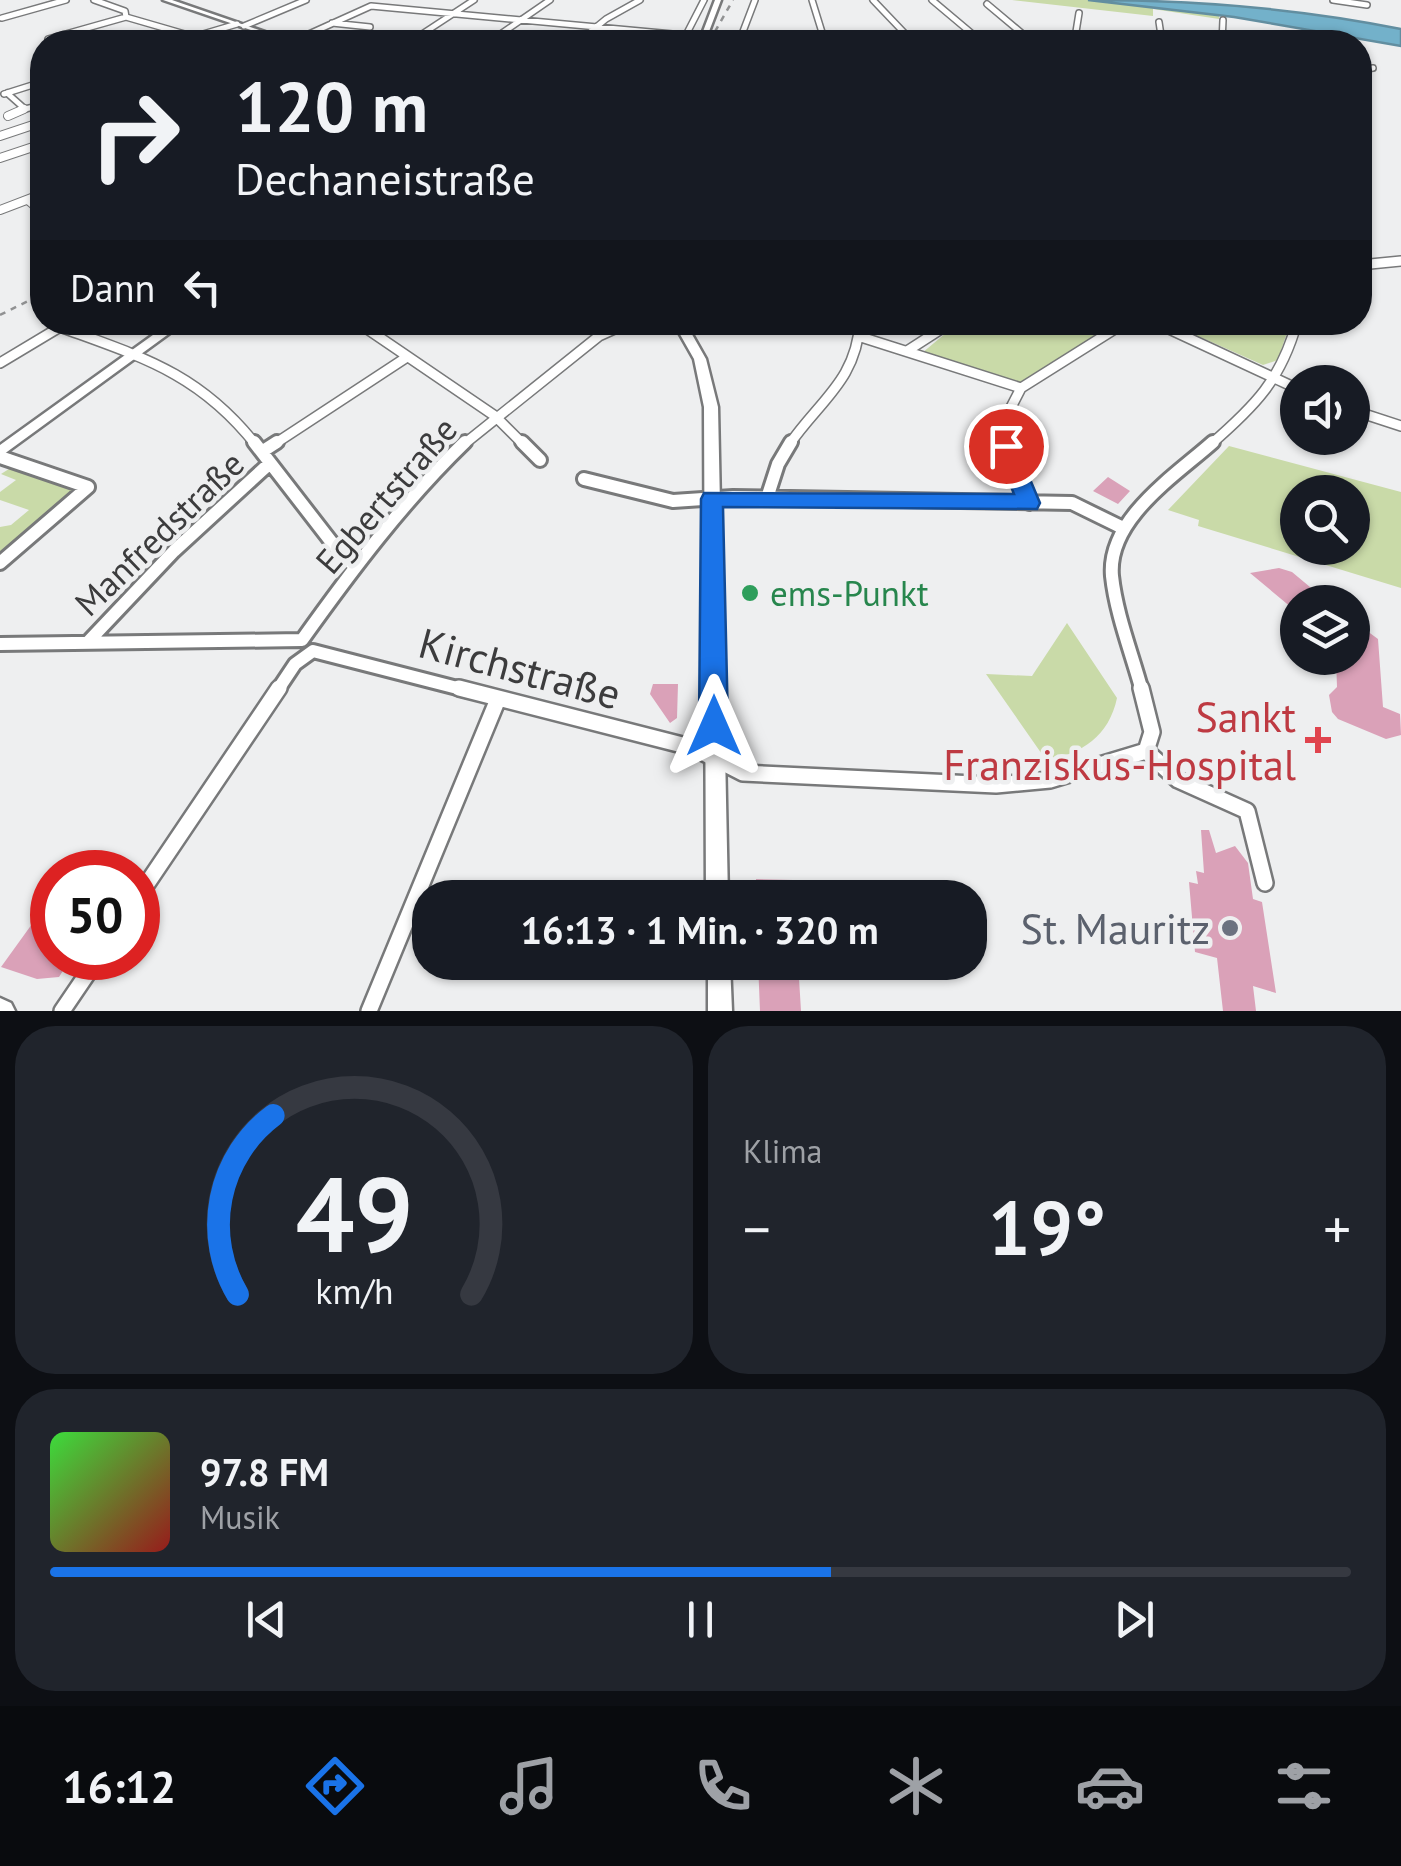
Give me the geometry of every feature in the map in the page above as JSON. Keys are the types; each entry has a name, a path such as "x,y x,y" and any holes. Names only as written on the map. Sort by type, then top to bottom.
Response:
{"main road":[{"path":"166,0 255,30"},
{"path":"702,30 718,0"},
{"path":"0,454 160,335"},
{"path":"686,335 700,359 710,390 717,880"},
{"path":"719,980 720,1011"}],"street":[{"path":"2,18 66,0"},
{"path":"94,0 173,30"},
{"path":"221,30 306,0"},
{"path":"429,30 474,0"},
{"path":"506,30 550,0"},
{"path":"317,30 371,6 594,30 640,0"},
{"path":"698,30 704,0"},
{"path":"744,30 755,0"},
{"path":"812,0 821,30"},
{"path":"873,0 902,30"},
{"path":"932,0 967,30"},
{"path":"1334,0 1367,5"},
{"path":"988,4 1017,30"},
{"path":"1077,30 1080,13"},
{"path":"74,30 126,14"},
{"path":"1223,20 1223,30"},
{"path":"332,22 370,27"},
{"path":"1158,22 1160,30"},
{"path":"4,94 30,86"},
{"path":"22,88 30,91"},
{"path":"4,94 25,108"},
{"path":"8,116 30,107"},
{"path":"0,136 30,126"},
{"path":"0,158 30,148"},
{"path":"0,210 28,200"},
{"path":"1372,264 1401,261"},
{"path":"0,362 48,335"},
{"path":"79,335 166,366 189,380 266,457 355,566"},
{"path":"375,335 495,416 540,460"},
{"name":"Egbertstraße","path":"160,864 355,566 421,485 495,416 600,335"},
{"path":"767,498 783,453 844,384 861,335"},
{"path":"906,352 932,335"},
{"path":"1029,503 1006,446 1002,425 1011,401 1022,388 1106,335"},
{"path":"1182,335 1278,380"},
{"path":"1265,883 1247,811 1178,780 1146,750 1152,732 1150,714 1111,562 1124,528 1278,380 1294,346 1295,335"},
{"path":"861,338 1022,388"},
{"name":"Manfredstraße","path":"87,642 266,457 406,357"},
{"path":"1370,416 1401,426"},
{"path":"0,454 88,487 0,563"},
{"path":"584,479 673,501 767,498 1072,504 1124,528"},
{"name":"Kirchstraße","path":"0,644 304,646 694,748 743,773 996,785 1050,780 1146,750"},
{"path":"369,1011 498,699"},
{"path":"62,1011 83,980"}],"green space":[{"path":"1012,0 1088,0 1219,15 1219,19 1153,9 1153,16"},
{"path":"944,335 1103,335 1025,385 922,353"},
{"path":"1196,335 1286,335 1278,360 1263,365"},
{"path":"1229,446 1337,475 1280,475 1280,551 1198,526 1199,520 1168,510"},
{"path":"12,467 82,489 0,555 0,527 11,525 29,510 0,500 0,492 16,480 1,474"},
{"path":"1370,484 1401,492 1401,588 1326,565 1370,565"},
{"path":"1067,623 1117,698 1108,723 1092,741 1071,753 1046,760 986,674 1032,676"}],"water":[{"path":"1088,0 1206,4 1323,16 1401,29 1401,46 1372,41 1372,30 1309,30"}],"building":[{"path":"1108,477 1130,491 1118,504 1093,491"},
{"path":"1279,568 1292,572 1308,585 1280,585 1280,598 1250,573"},
{"path":"1370,633 1378,639 1383,707 1400,714 1401,735 1386,739 1338,719 1332,712 1329,695 1337,687 1337,675 1370,675"},
{"path":"653,684 678,684 677,718 670,723 650,694"},
{"name":"St. Mauritz","path":"1201,830 1209,830 1216,853 1235,846 1248,863 1253,899 1262,902 1276,993 1253,986 1256,1011 1223,1011 1217,958 1195,952 1189,882 1198,884 1196,871 1204,873"},
{"path":"30,927 30,977 1,967"},
{"path":"759,980 799,980 801,1011 760,1011"}],"railway":[{"path":"716,30 733,0"},
{"path":"0,315 30,300"}],"place":[{"name":"ems-Punkt","path":"750,593"},
{"name":"Sankt Franziskus-Hospital","path":"1318,740"},
{"name":"St. Mauritz","path":"1230,928"}],"route":[{"path":"714,726 712,499 1029,503 1006,446"}]}
